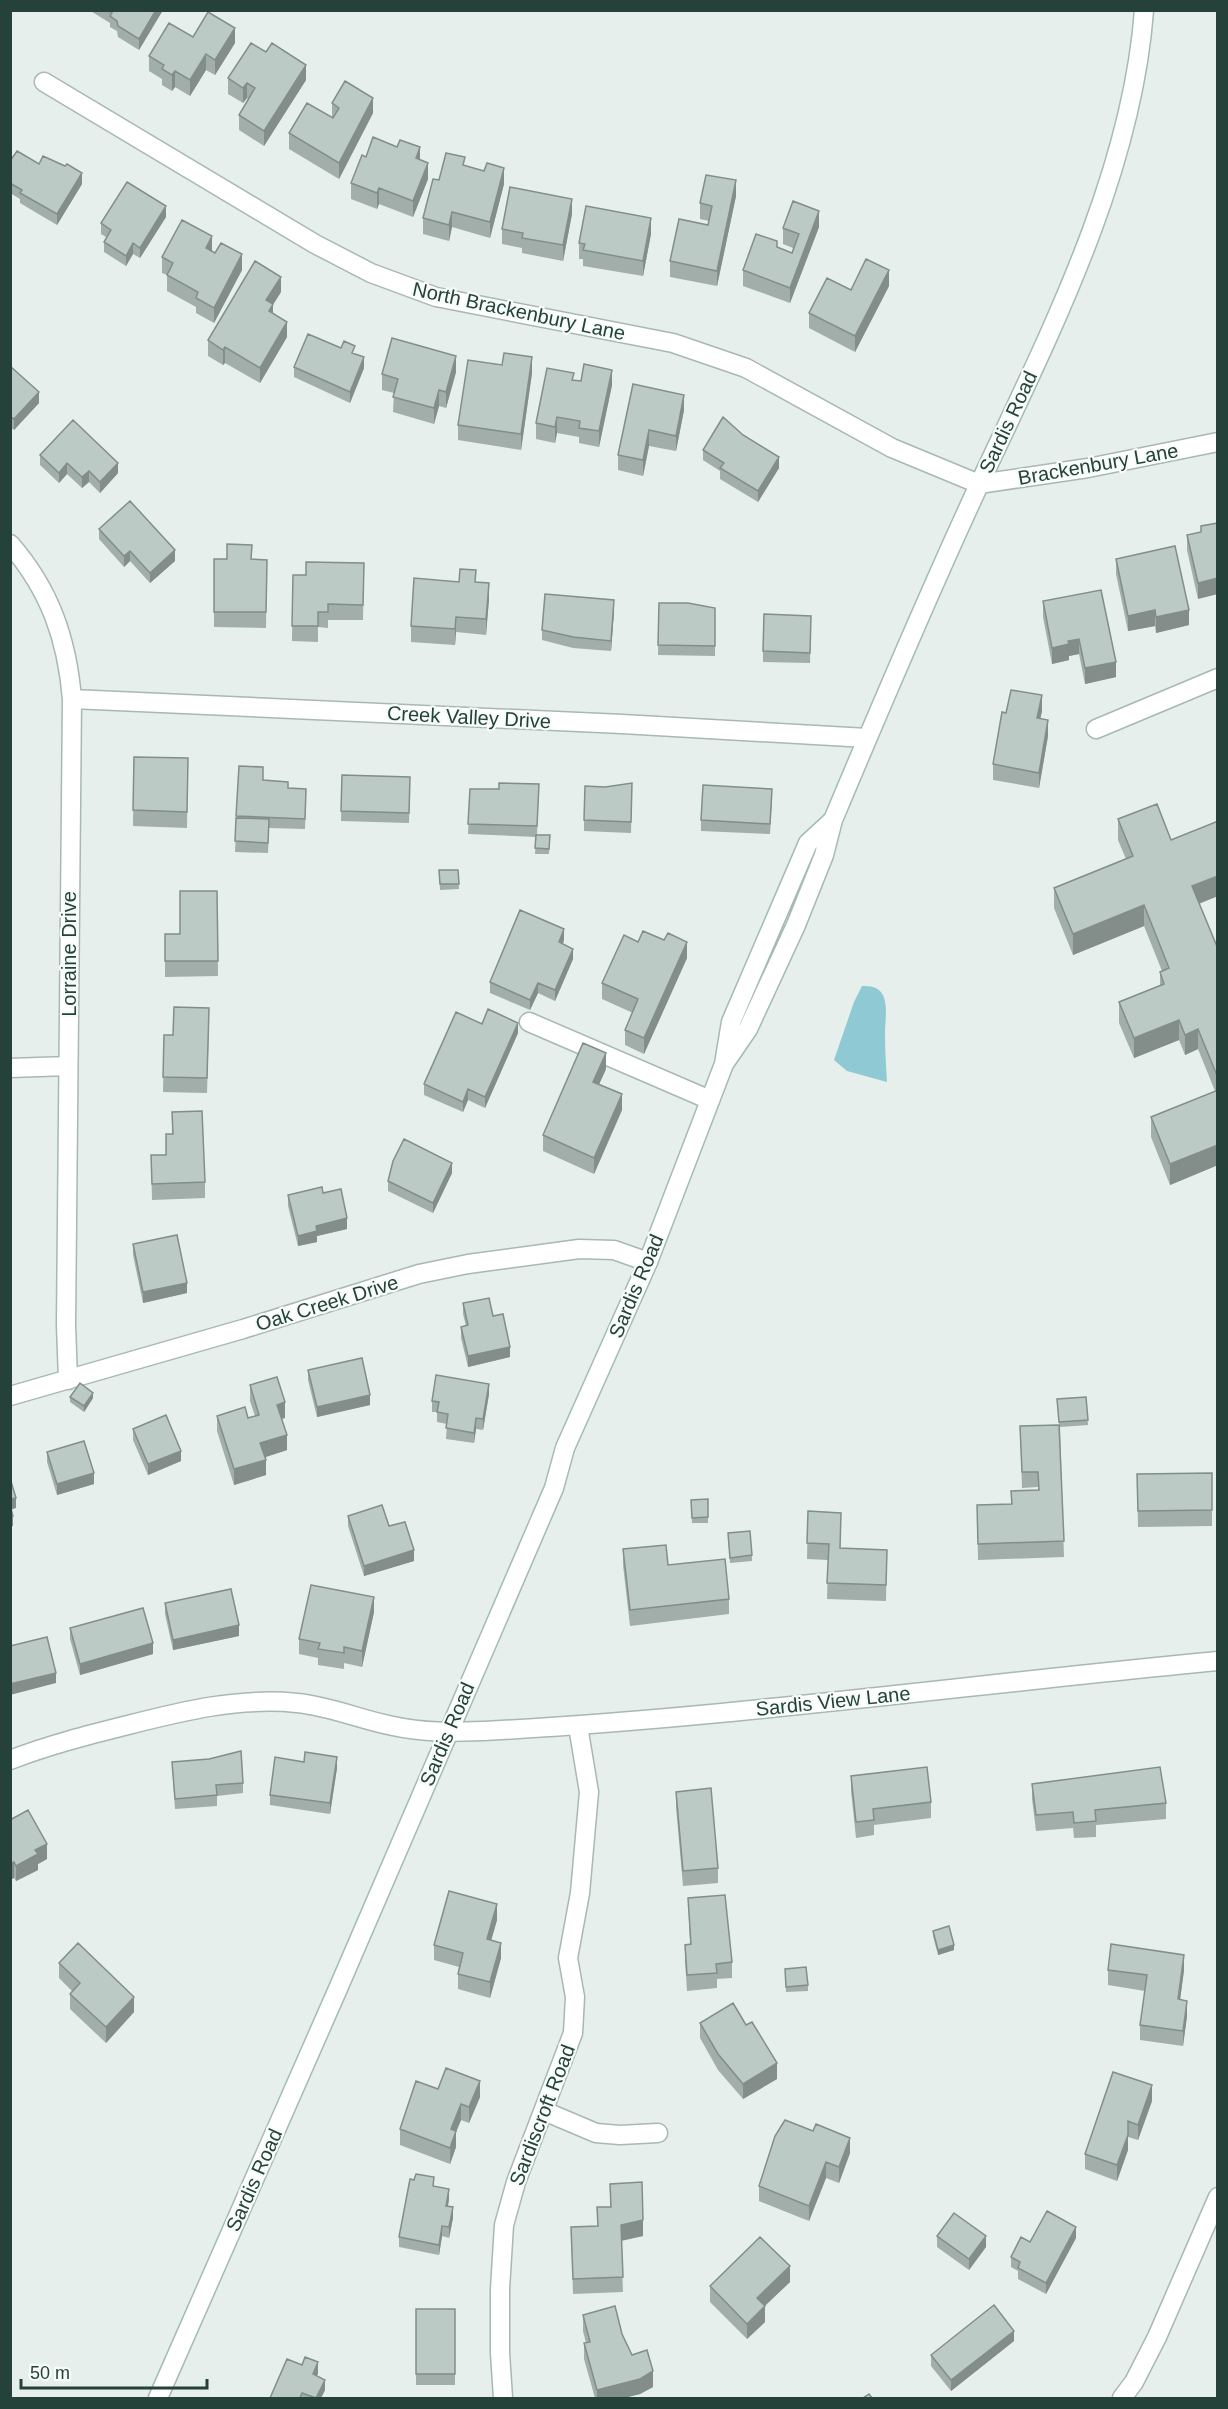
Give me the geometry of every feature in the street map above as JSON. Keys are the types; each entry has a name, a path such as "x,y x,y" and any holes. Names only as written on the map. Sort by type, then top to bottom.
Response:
{"street":[{"name":"Sardis Road","path":"158,2398 554,1488 565,1448 648,1262 724,1064 748,1029 796,925 824,855 833,820 867,738 979,484 1037,360 1086,242 1110,179 1133,99 1144,10"},
{"name":"North Brackenbury Lane","path":"44,82 315,244 371,273 436,297 673,342 706,352 746,368 892,448 979,484"},
{"name":"Brackenbury Lane","path":"979,484 1088,468 1218,442"},
{"name":"Lorraine Drive","path":"10,544 30,566 44,590 57,622 69,668 72,699 66,1325 68,1380"},
{"path":"1096,729 1218,678"},
{"name":"Creek Valley Drive","path":"72,699 598,723 867,738"},
{"path":"529,1022 710,1100"},
{"path":"10,1068 68,1066"},
{"name":"Oak Creek Drive","path":"10,1396 243,1329 419,1274 468,1264 579,1249 614,1250 648,1262"},
{"name":"Sardis View Lane","path":"10,1760 47,1745 195,1708 273,1701 302,1703 390,1726 448,1733 578,1726 1218,1661"},
{"name":"Sardiscroft Road","path":"503,2398 500,2289 504,2225 516,2182 573,2034 575,1997 568,1958 579,1893 589,1792 578,1726"},
{"path":"544,2111 596,2133 620,2135 658,2133"},
{"path":"1122,2398 1134,2382 1157,2337 1218,2197"}],"water":[{"path":"862,986 879,990 885,1002 887,1082 847,1071 834,1060 854,1002"}],"building":[{"path":"107,10 156,10 139,39 118,26 117,21 110,16 112,13"},
{"path":"208,12 235,28 215,60 206,54 190,80 175,71 172,75 162,69 164,65 149,56 169,23 193,37"},
{"path":"251,43 266,52 272,43 306,65 264,131 239,115 255,88 247,83 243,88 228,78"},
{"path":"345,81 373,98 339,163 289,133 307,103 333,118 339,108 332,103"},
{"path":"373,137 397,147 400,140 420,147 416,158 428,163 413,201 379,188 377,193 351,183 362,155 366,157"},
{"path":"17,151 39,164 43,156 65,166 67,164 82,173 57,214 20,193 22,190 10,183 10,161"},
{"path":"446,153 465,157 463,165 484,171 487,163 504,168 490,222 452,212 449,225 423,218 433,179 439,180"},
{"path":"706,175 736,180 717,271 670,261 679,219 708,225 712,206 700,203"},
{"path":"127,182 166,206 140,248 133,243 126,256 104,242 111,230 101,223"},
{"path":"510,187 572,199 563,245 522,238 523,233 502,229"},
{"path":"793,201 819,211 790,288 743,270 756,234 777,241 777,247 792,253 799,234 783,228"},
{"path":"586,206 651,218 643,261 583,250 585,244 579,243"},
{"path":"182,220 212,236 206,248 215,253 221,243 242,254 214,308 196,298 198,292 167,275 173,263 162,257"},
{"path":"866,259 889,270 855,336 809,313 827,278 851,290"},
{"path":"255,261 281,277 266,300 273,304 269,311 287,322 260,368 225,347 223,350 208,340"},
{"path":"308,334 341,348 344,341 355,346 352,353 364,357 350,392 294,367"},
{"path":"392,338 456,356 446,392 439,390 434,408 393,397 398,379 382,374"},
{"path":"504,353 532,357 521,434 458,425 468,360 502,365"},
{"path":"584,364 612,370 599,431 579,428 580,421 557,417 555,427 536,423 547,368 574,373 572,380 581,381"},
{"path":"10,366 39,392 14,419 10,416"},
{"path":"633,384 684,395 676,436 649,430 643,460 618,455"},
{"path":"723,417 743,435 779,457 758,491 720,468 724,463 703,450"},
{"path":"73,420 118,463 100,482 89,471 82,477 67,463 59,473 40,455"},
{"path":"130,501 175,550 150,573 130,551 124,556 99,529"},
{"path":"1218,523 1218,578 1198,583 1187,535 1201,532 1201,526"},
{"path":"227,544 252,545 251,559 267,560 266,612 214,612 214,559 227,559"},
{"path":"1175,546 1189,610 1156,617 1155,610 1128,616 1116,559"},
{"path":"306,562 364,563 363,605 328,604 328,612 318,612 318,626 292,626 293,575 306,575"},
{"path":"460,569 476,570 475,582 489,583 486,619 456,617 455,629 411,626 414,578 459,582"},
{"path":"1101,590 1116,662 1085,668 1079,639 1052,648 1043,601"},
{"path":"545,594 614,600 611,641 573,637 542,630"},
{"path":"659,603 688,603 715,608 715,646 658,645"},
{"path":"764,614 811,616 810,653 763,651"},
{"path":"1011,690 1042,695 1037,718 1048,720 1039,773 993,764 1002,712 1006,713"},
{"path":"134,757 188,758 187,812 133,810"},
{"path":"239,766 263,767 263,780 288,782 288,788 306,789 305,819 236,816"},
{"path":"342,775 410,777 409,813 341,811"},
{"path":"499,783 539,784 537,826 468,824 470,789 499,789"},
{"path":"632,783 631,822 584,820 585,786 605,787"},
{"path":"703,785 772,789 770,824 701,820"},
{"path":"1157,804 1171,840 1218,821 1218,876 1192,886 1218,949 1218,1078 1198,1029 1185,1035 1179,1020 1134,1038 1119,1002 1164,984 1160,972 1169,968 1144,905 1073,934 1054,888 1133,856 1118,819"},
{"path":"236,818 269,819 268,843 235,841"},
{"path":"536,835 550,835 549,849 535,848"},
{"path":"439,870 458,870 459,884 440,884"},
{"path":"180,891 217,891 218,961 165,961 165,934 180,934"},
{"path":"520,910 564,929 559,942 573,949 555,990 538,983 530,1000 490,982"},
{"path":"643,931 664,940 668,933 687,942 644,1038 625,1030 638,999 602,983 624,935 638,942"},
{"path":"174,1007 209,1008 207,1078 163,1077 164,1035 173,1035"},
{"path":"488,1009 518,1023 485,1097 468,1089 463,1102 424,1084 456,1012 482,1024"},
{"path":"583,1043 606,1053 593,1082 622,1094 594,1158 543,1135"},
{"path":"1218,1090 1218,1145 1170,1164 1151,1117"},
{"path":"202,1111 205,1182 152,1184 151,1155 166,1155 166,1134 173,1134 172,1112"},
{"path":"404,1139 452,1163 433,1203 388,1181 393,1161"},
{"path":"322,1187 323,1193 341,1189 347,1218 316,1226 317,1231 298,1236 288,1195"},
{"path":"177,1235 187,1283 143,1292 133,1244"},
{"path":"489,1298 493,1316 503,1314 510,1347 468,1356 461,1327 468,1325 463,1303"},
{"path":"362,1358 370,1395 317,1407 308,1370"},
{"path":"436,1375 489,1384 483,1419 476,1418 474,1433 446,1428 448,1414 437,1412 439,1402 432,1401"},
{"path":"277,1377 285,1402 277,1405 287,1435 260,1443 266,1460 234,1469 217,1416 245,1407 248,1418 259,1415 250,1385"},
{"path":"80,1383 93,1393 84,1406 70,1397"},
{"path":"1086,1397 1088,1420 1059,1422 1057,1399"},
{"path":"166,1415 181,1451 148,1464 133,1429"},
{"path":"1059,1425 1064,1541 978,1544 977,1505 1012,1504 1011,1491 1039,1490 1038,1472 1022,1472 1020,1426"},
{"path":"84,1441 94,1473 57,1484 47,1452"},
{"path":"1212,1473 1212,1510 1138,1511 1137,1474"},
{"path":"10,1478 16,1498 10,1499"},
{"path":"708,1499 708,1517 692,1518 691,1500"},
{"path":"382,1505 389,1526 405,1522 414,1550 364,1566 348,1516"},
{"path":"808,1511 841,1513 840,1548 887,1550 886,1585 827,1583 829,1544 807,1543"},
{"path":"750,1531 752,1555 730,1558 728,1533"},
{"path":"666,1545 668,1565 725,1559 729,1599 630,1610 623,1549"},
{"path":"311,1585 374,1597 362,1651 344,1647 344,1653 318,1649 320,1643 299,1639"},
{"path":"231,1589 239,1625 173,1640 165,1603"},
{"path":"143,1608 153,1643 80,1664 70,1628"},
{"path":"47,1637 56,1673 10,1684 10,1646"},
{"path":"241,1751 243,1783 216,1785 217,1795 175,1799 172,1762 209,1759"},
{"path":"305,1752 337,1757 330,1803 270,1795 275,1757 304,1762"},
{"path":"927,1767 931,1802 873,1809 874,1820 856,1822 851,1776"},
{"path":"1160,1767 1166,1803 1095,1810 1096,1821 1074,1823 1073,1812 1036,1815 1032,1784"},
{"path":"711,1788 718,1868 683,1871 676,1792"},
{"path":"28,1810 47,1844 35,1850 38,1854 16,1866 14,1862 10,1864 10,1820"},
{"path":"449,1891 497,1904 487,1939 501,1943 490,1982 458,1974 463,1953 434,1945"},
{"path":"725,1895 732,1962 716,1964 717,1973 687,1975 685,1945 691,1944 688,1898"},
{"path":"949,1926 954,1945 938,1950 933,1931"},
{"path":"78,1943 134,1997 106,2027 70,1994 80,1983 59,1963"},
{"path":"1111,1944 1184,1955 1178,1999 1187,2001 1183,2031 1140,2025 1147,1975 1108,1970"},
{"path":"806,1967 808,1985 786,1987 785,1969"},
{"path":"733,2003 746,2025 752,2022 777,2063 743,2084 718,2054 700,2023"},
{"path":"446,2068 480,2081 469,2107 461,2104 451,2129 456,2131 450,2148 400,2129 416,2081 438,2089"},
{"path":"1113,2072 1152,2085 1138,2125 1128,2121 1128,2135 1117,2165 1085,2154"},
{"path":"785,2120 813,2131 816,2124 850,2138 839,2167 826,2162 809,2206 759,2186 775,2136"},
{"path":"416,2174 434,2177 433,2186 449,2189 446,2206 453,2207 449,2227 442,2226 439,2245 399,2237 410,2179 414,2180"},
{"path":"642,2182 643,2220 621,2225 623,2277 573,2279 571,2227 598,2226 597,2207 611,2207 610,2184"},
{"path":"1047,2211 1076,2227 1046,2283 1018,2268 1020,2262 1011,2257 1021,2237 1030,2242"},
{"path":"954,2213 986,2236 969,2259 937,2236"},
{"path":"760,2237 790,2266 757,2298 765,2306 747,2324 710,2286"},
{"path":"994,2305 1014,2331 951,2380 931,2355"},
{"path":"615,2306 622,2334 632,2355 647,2350 653,2371 640,2379 597,2390 584,2343 590,2342 583,2315"},
{"path":"416,2309 455,2309 455,2374 416,2374"},
{"path":"305,2357 318,2362 313,2374 325,2380 316,2398 302,2393 300,2398 270,2398 287,2359 302,2365"}]}
